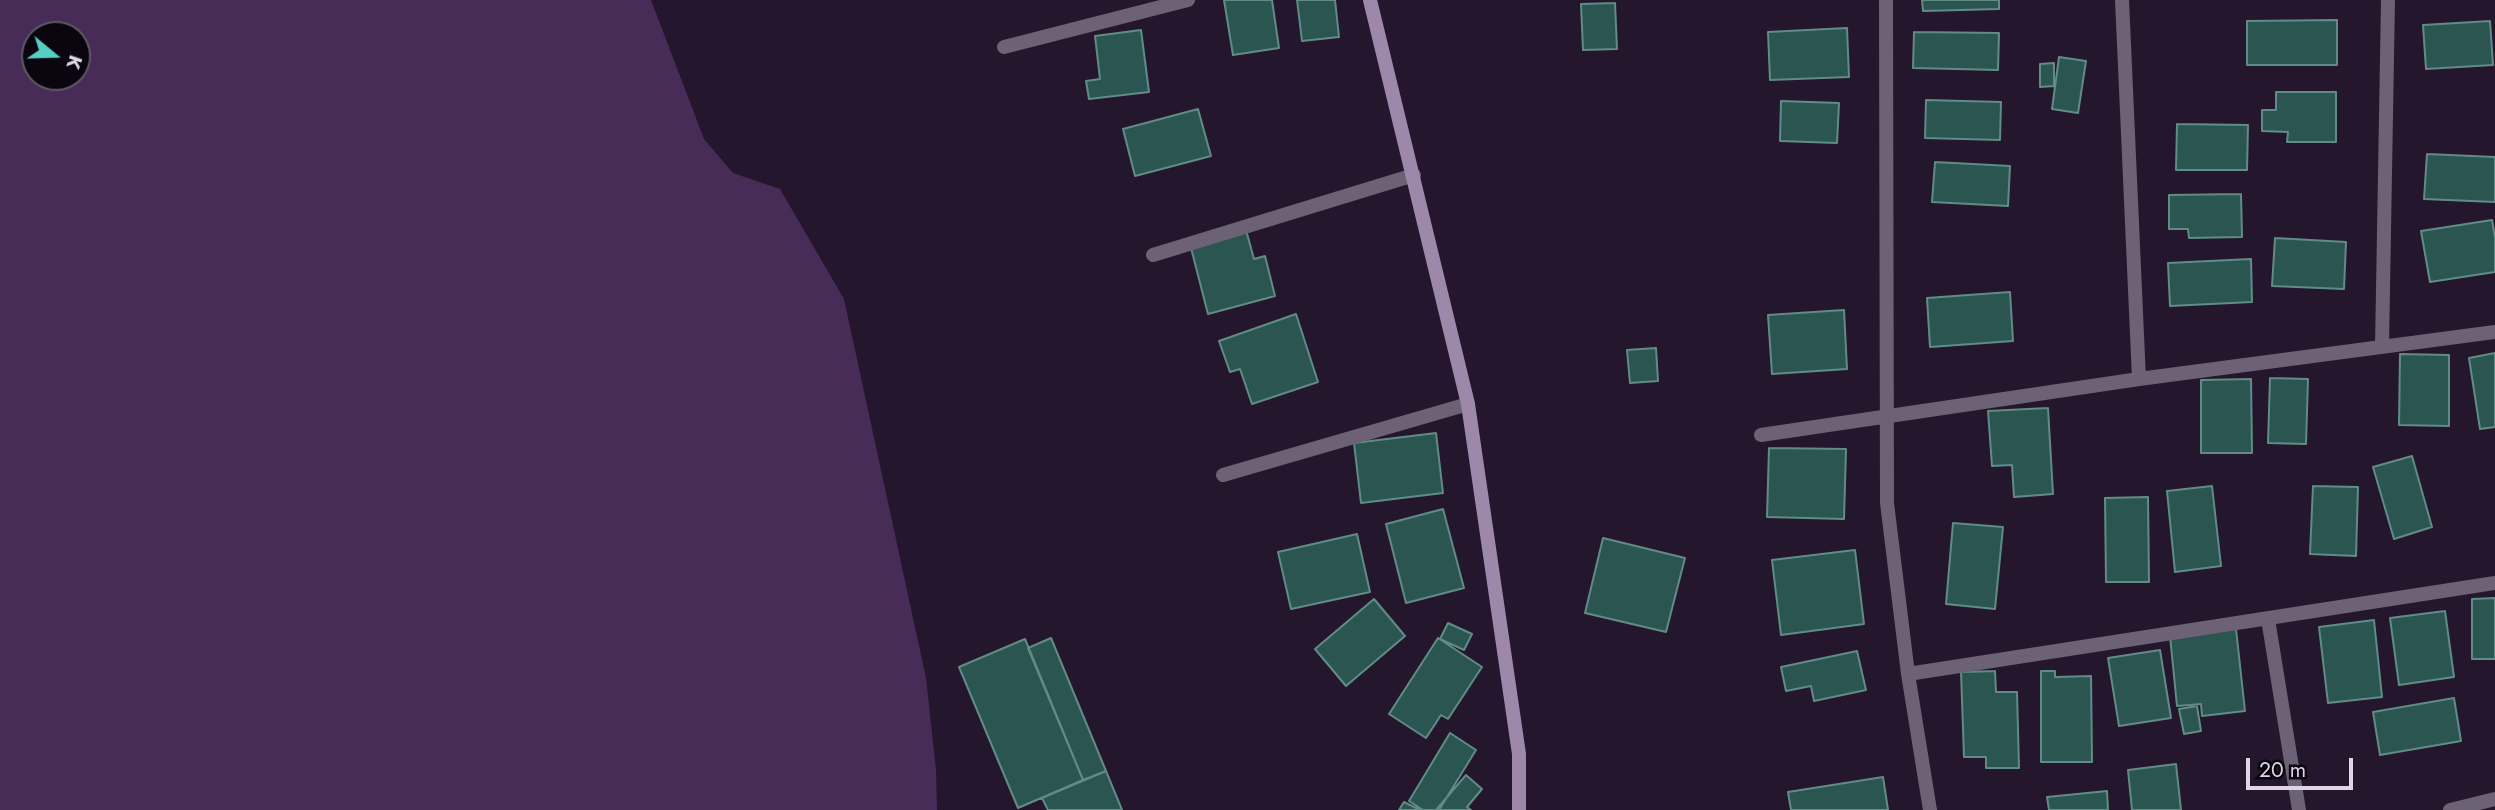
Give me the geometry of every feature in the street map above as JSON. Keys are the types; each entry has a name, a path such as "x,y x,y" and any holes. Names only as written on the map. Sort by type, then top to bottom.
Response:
{"street":[{"path":"1004,47 1188,0"},
{"path":"1370,0 1415,175 1468,404 1519,754 1519,810"},
{"path":"1886,0 1887,503 1908,674 1930,810"},
{"path":"2122,0 2139,379"},
{"path":"2382,347 2388,0"},
{"path":"1153,255 1415,175"},
{"path":"1761,435 2139,379 2495,332"},
{"path":"1223,475 1468,404"},
{"path":"1908,674 2495,583"},
{"path":"2268,619 2299,810"},
{"path":"2450,810 2495,799"}],"shaded area":[{"path":"0,0 651,0 704,139 733,173 780,189 844,299 926,678 936,770 937,810 0,810"}],"building":[{"path":"1224,0 1272,0 1279,48 1233,55"},
{"path":"1297,0 1335,0 1339,37 1302,41"},
{"path":"1922,0 1999,0 1999,9 1923,11"},
{"path":"1615,3 1617,49 1583,50 1581,4"},
{"path":"2337,20 2337,65 2247,65 2247,21"},
{"path":"2490,21 2493,65 2426,69 2423,25"},
{"path":"1847,28 1849,77 1770,80 1768,32"},
{"path":"1141,30 1149,92 1089,99 1086,81 1100,79 1095,36"},
{"path":"1914,32 1999,33 1998,70 1913,68"},
{"path":"2059,57 2086,61 2078,113 2052,109"},
{"path":"2054,63 2054,86 2040,87 2040,64"},
{"path":"2276,92 2336,92 2336,142 2287,142 2288,132 2262,131 2262,110 2276,110"},
{"path":"1926,100 2001,102 2000,140 1925,138"},
{"path":"1781,101 1839,103 1837,143 1780,141"},
{"path":"1198,109 1211,156 1135,176 1123,129"},
{"path":"2177,124 2248,125 2247,170 2176,170"},
{"path":"2427,154 2495,157 2495,202 2424,199"},
{"path":"1935,162 2010,166 2008,206 1932,202"},
{"path":"2241,194 2242,237 2189,238 2188,229 2169,229 2169,195"},
{"path":"2492,220 2495,272 2430,282 2421,231"},
{"path":"1246,230 1254,259 1265,256 1275,296 1208,314 1190,244"},
{"path":"2275,238 2346,242 2344,289 2272,286"},
{"path":"2251,259 2252,302 2170,306 2168,263"},
{"path":"2010,292 2013,341 1930,347 1927,298"},
{"path":"1844,310 1847,369 1772,374 1768,315"},
{"path":"1296,314 1318,382 1252,404 1240,369 1230,372 1219,341"},
{"path":"1656,348 1658,381 1630,383 1627,350"},
{"path":"2495,353 2495,427 2480,429 2469,358"},
{"path":"2400,354 2449,355 2449,426 2399,425"},
{"path":"2270,378 2308,379 2306,444 2268,443"},
{"path":"2251,379 2252,453 2201,453 2201,380"},
{"path":"2048,408 2053,494 2014,497 2012,465 1992,466 1988,411"},
{"path":"1436,433 1443,493 1361,503 1354,443"},
{"path":"1769,448 1846,449 1844,519 1767,517"},
{"path":"2412,456 2432,527 2394,539 2373,467"},
{"path":"2212,486 2221,566 2175,572 2167,491"},
{"path":"2313,486 2358,487 2356,556 2310,554"},
{"path":"2148,497 2149,582 2106,582 2105,498"},
{"path":"1443,509 1464,588 1406,603 1386,524"},
{"path":"1953,523 2003,527 1995,609 1946,604"},
{"path":"1357,534 1370,592 1291,609 1278,552"},
{"path":"1603,538 1685,558 1666,632 1585,613"},
{"path":"1855,550 1864,624 1781,635 1772,560"},
{"path":"2495,598 2495,659 2472,659 2472,599"},
{"path":"1374,599 1405,636 1346,686 1315,649"},
{"path":"2445,611 2454,677 2399,685 2390,618"},
{"path":"2374,620 2382,697 2328,703 2319,627"},
{"path":"1448,623 1472,634 1464,650 1440,639"},
{"path":"2236,629 2245,711 2202,716 2201,704 2177,706 2170,636"},
{"path":"1051,638 1106,771 1083,780 1028,648"},
{"path":"1438,638 1482,667 1448,719 1441,715 1426,738 1389,714"},
{"path":"1025,639 1083,780 1018,808 959,667"},
{"path":"2160,650 2171,718 2119,726 2108,658"},
{"path":"1857,651 1866,690 1814,701 1811,686 1786,691 1781,667"},
{"path":"1995,671 1996,692 2017,692 2019,768 1986,768 1986,757 1964,757 1961,672"},
{"path":"2041,671 2055,671 2055,677 2091,676 2092,762 2041,762"},
{"path":"2454,698 2461,741 2380,755 2373,712"},
{"path":"2197,706 2201,731 2184,734 2179,709"},
{"path":"1450,733 1476,750 1439,810 1423,810 1409,801"},
{"path":"2176,764 2181,810 2132,810 2128,770"},
{"path":"1106,771 1122,810 1048,810 1042,798"},
{"path":"1466,775 1482,789 1467,807 1471,810 1436,810"},
{"path":"1883,777 1888,810 1791,810 1788,792"},
{"path":"2107,791 2108,810 2049,810 2047,797"},
{"path":"1404,802 1420,810 1399,810"}]}
